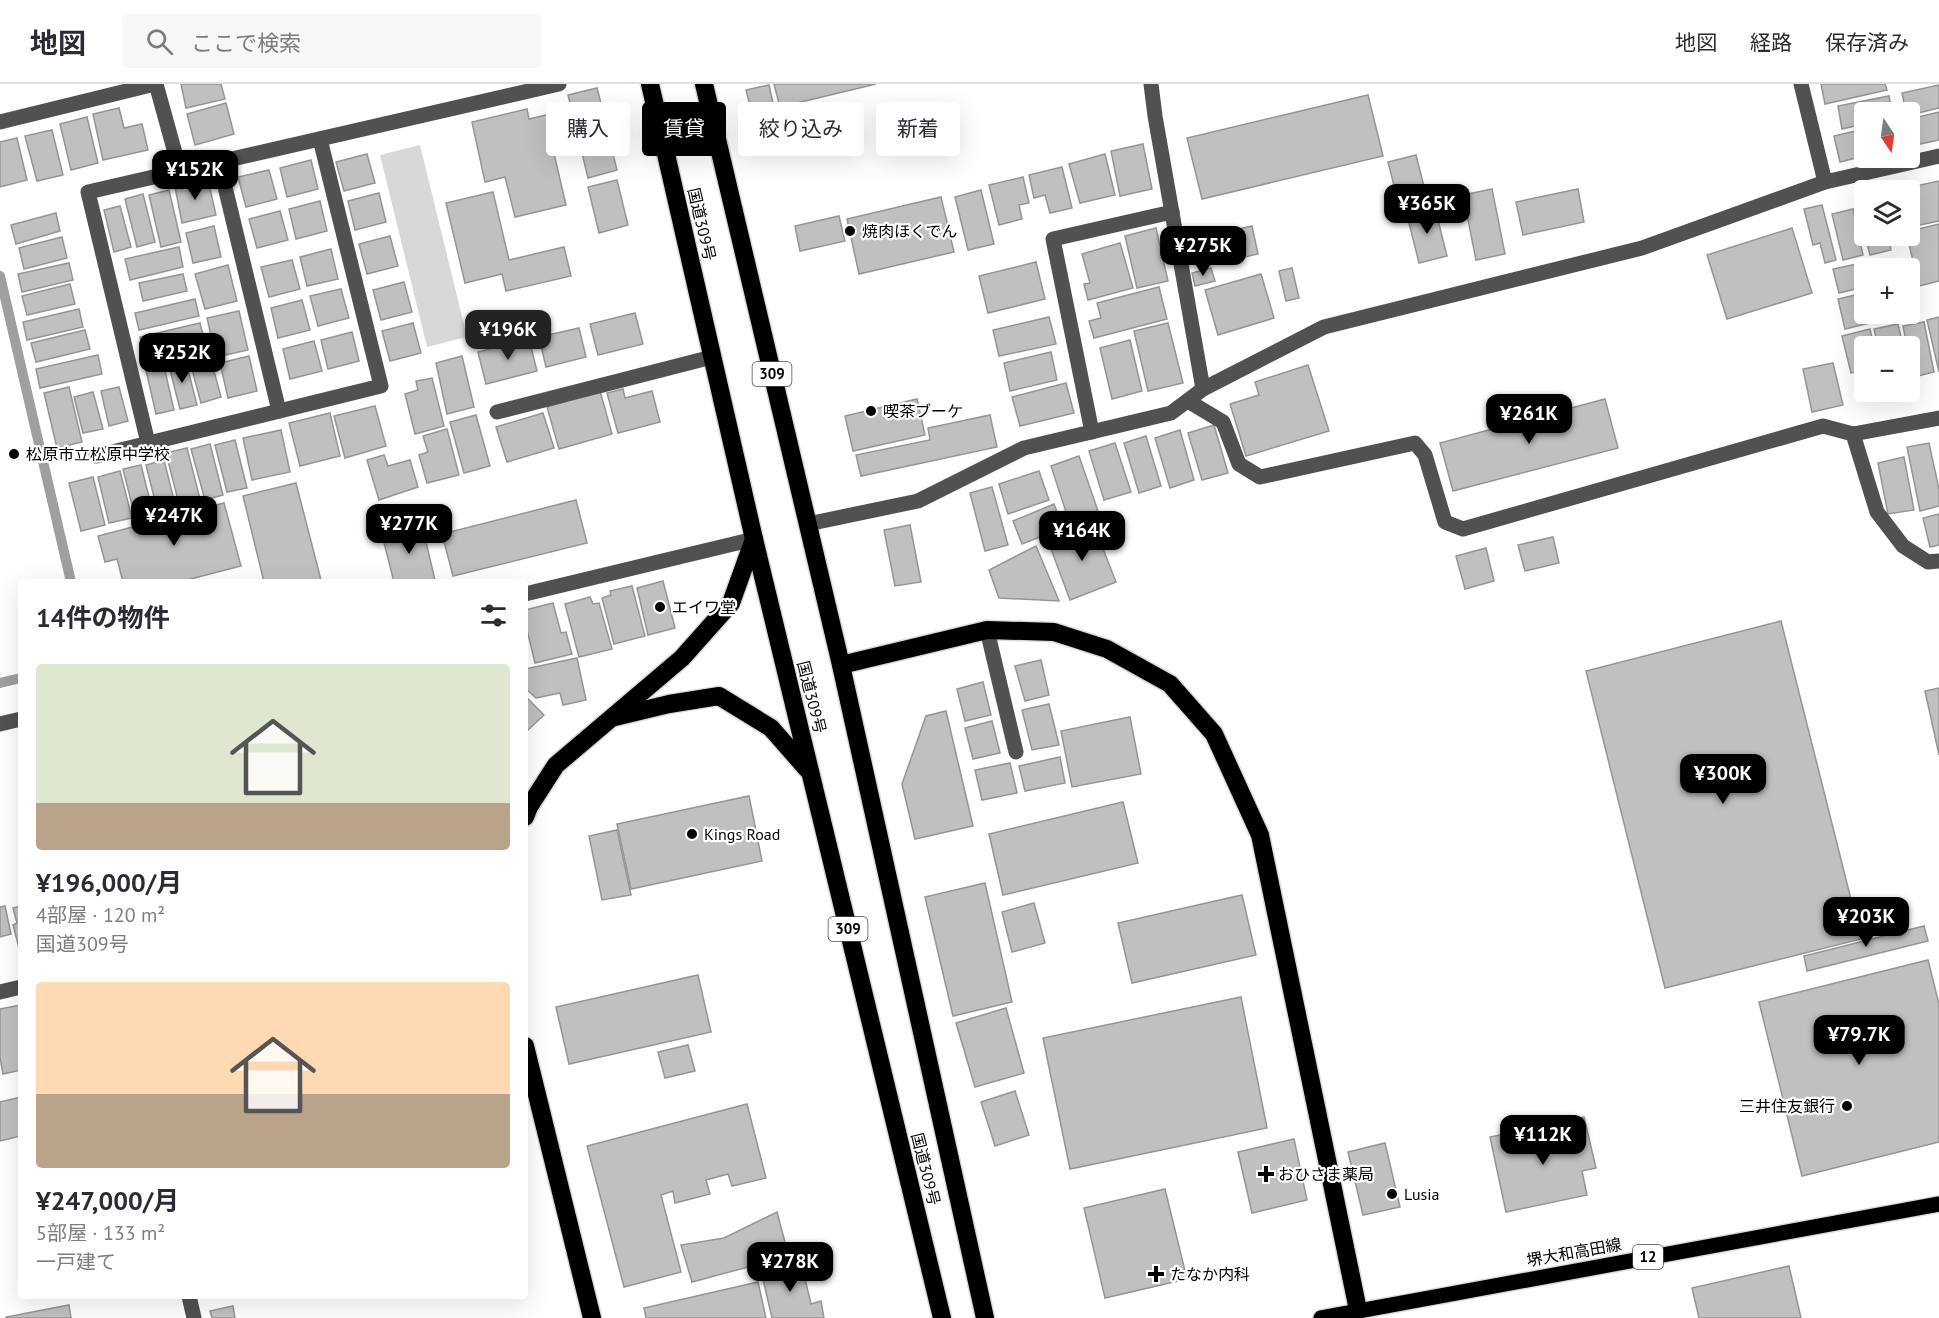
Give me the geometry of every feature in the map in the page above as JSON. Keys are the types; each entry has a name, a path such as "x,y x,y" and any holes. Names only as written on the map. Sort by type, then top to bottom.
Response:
{"highway":[{"name":"国道309号","path":"650,84 754,539 942,1318"},
{"name":"国道309号","path":"704,84 841,665 985,1318"},
{"path":"528,807 556,765 682,658 731,603 754,539"},
{"path":"841,665 987,630 1054,633 1107,650 1170,684 1214,734 1260,835 1358,1311"},
{"path":"610,718 669,704 719,696 771,728 810,772"},
{"path":"528,1058 592,1318"}],"main road":[{"name":"堺大和高田線","path":"1321,1318 1939,1204"}],"street":[{"path":"0,122 156,84 180,171"},
{"path":"148,443 88,192 559,84"},
{"path":"1150,84 1203,389"},
{"path":"1801,84 1825,182"},
{"path":"96,456 381,386 320,139"},
{"path":"807,524 918,501 1023,448 1171,412 1203,389 1324,327 1642,248 1825,182 1939,156"},
{"path":"219,162 279,411"},
{"path":"1092,432 1053,239 1172,212"},
{"path":"497,412 712,357"},
{"path":"1188,401 1223,422 1239,464 1260,477 1415,443 1425,455 1445,522 1463,529 1824,426 1853,435 1939,418"},
{"path":"1853,435 1877,512 1903,546 1928,562 1939,561"},
{"path":"528,593 754,539"},
{"path":"987,630 1016,752"},
{"path":"0,724 18,720"},
{"path":"0,992 18,988"},
{"path":"190,1299 194,1318"}],"shaded area":[{"path":"420,145 467,337 427,347 380,155"}],"building":[{"path":"181,84 221,84 225,99 186,108"},
{"path":"774,84 876,84 801,102 779,102"},
{"path":"1821,84 1885,84 1887,90 1825,104"},
{"path":"769,85 773,102 749,102 746,90"},
{"path":"1939,85 1939,108 1920,113 1920,102 1904,102 1902,93"},
{"path":"597,88 601,102 570,102 568,95"},
{"path":"1368,95 1383,156 1202,199 1187,138"},
{"path":"1889,96 1890,102 1858,102"},
{"path":"226,103 234,134 195,145 187,114"},
{"path":"1854,103 1854,126 1842,129 1838,106"},
{"path":"119,108 124,128 142,124 148,150 103,160 93,114"},
{"path":"527,109 529,119 546,115 546,156 555,156 566,205 515,217 505,177 485,182 472,122"},
{"path":"1939,112 1939,140 1920,144 1920,117"},
{"path":"87,117 98,163 71,170 60,124"},
{"path":"52,130 63,175 37,181 25,136"},
{"path":"1854,131 1854,158 1840,162 1834,136"},
{"path":"17,138 27,180 0,187 0,142"},
{"path":"1143,144 1152,189 1120,196 1111,151"},
{"path":"367,154 375,183 344,191 336,162"},
{"path":"1105,154 1115,195 1080,203 1069,164"},
{"path":"1416,155 1428,202 1400,209 1388,162"},
{"path":"583,156 614,156 617,170 588,178"},
{"path":"311,160 318,189 287,197 280,168"},
{"path":"1062,167 1072,208 1050,213 1045,195 1034,198 1029,175"},
{"path":"269,170 277,199 246,207 238,177"},
{"path":"1023,177 1029,203 1019,205 1022,219 999,225 989,185"},
{"path":"208,180 216,215 182,223 175,187"},
{"path":"617,180 628,225 599,233 588,187"},
{"path":"1939,181 1939,221 1920,225 1920,185"},
{"path":"1492,189 1505,254 1476,260 1463,195"},
{"path":"1578,189 1584,222 1523,235 1516,202"},
{"path":"169,190 181,242 161,247 149,195"},
{"path":"981,190 994,244 968,250 955,197"},
{"path":"493,192 509,260 564,247 571,276 506,291 502,274 465,283 446,203"},
{"path":"379,193 386,222 355,230 348,201"},
{"path":"143,194 155,242 137,247 125,199"},
{"path":"941,197 954,252 859,274 847,219"},
{"path":"320,201 327,231 296,239 289,209"},
{"path":"1822,205 1836,260 1825,263 1820,243 1813,245 1804,209"},
{"path":"120,206 131,247 114,252 104,210"},
{"path":"1435,208 1447,256 1419,263 1407,215"},
{"path":"1853,209 1854,246 1861,246 1863,255 1843,260 1832,214"},
{"path":"280,211 288,240 257,248 249,219"},
{"path":"56,213 60,231 16,244 11,225"},
{"path":"839,216 845,241 800,251 795,226"},
{"path":"1939,224 1939,281 1920,286 1920,258 1912,258 1909,246 1920,246 1920,229"},
{"path":"214,226 221,257 193,263 186,233"},
{"path":"1252,226 1258,254 1204,266 1199,238"},
{"path":"1156,228 1168,281 1137,288 1125,236"},
{"path":"1792,228 1812,293 1727,319 1707,255"},
{"path":"390,236 398,266 367,274 359,244"},
{"path":"62,237 67,258 24,269 19,248"},
{"path":"1120,243 1133,288 1088,300 1084,284 1090,283 1082,254"},
{"path":"1868,246 1890,246 1891,250 1870,255"},
{"path":"179,247 183,267 130,280 125,259"},
{"path":"331,249 338,279 307,286 300,257"},
{"path":"292,260 300,289 269,297 261,267"},
{"path":"1036,262 1045,299 988,313 979,276"},
{"path":"69,263 73,280 22,292 18,274"},
{"path":"228,265 237,301 205,309 195,274"},
{"path":"1854,265 1854,289 1839,293 1833,269"},
{"path":"1211,268 1215,281 1195,286 1192,273"},
{"path":"1292,268 1299,298 1286,301 1279,271"},
{"path":"183,274 187,291 143,301 139,283"},
{"path":"1261,274 1274,318 1218,335 1205,290"},
{"path":"404,282 412,312 381,320 373,290"},
{"path":"70,284 75,304 27,315 22,296"},
{"path":"1159,287 1167,319 1094,338 1089,321 1101,318 1097,303"},
{"path":"341,289 349,318 318,326 310,296"},
{"path":"1854,295 1854,324 1865,324 1845,329 1838,299"},
{"path":"195,299 199,316 139,330 135,313"},
{"path":"302,300 310,330 278,338 271,308"},
{"path":"79,309 83,327 27,340 23,322"},
{"path":"239,311 248,350 216,357 207,318"},
{"path":"635,313 643,344 598,355 590,324"},
{"path":"1049,317 1056,344 999,356 993,330"},
{"path":"1939,317 1939,372 1927,320"},
{"path":"1924,322 1934,372 1920,376 1920,336 1905,336 1903,326"},
{"path":"200,323 205,343 145,357 140,337"},
{"path":"413,323 421,353 390,361 382,331"},
{"path":"1168,323 1183,383 1148,391 1134,331"},
{"path":"1898,324 1901,336 1876,336 1874,329"},
{"path":"579,328 586,357 546,367 539,337"},
{"path":"1870,329 1872,336 1854,336 1854,372 1851,373 1842,336"},
{"path":"85,330 90,349 36,362 31,343"},
{"path":"352,332 359,361 328,369 321,340"},
{"path":"529,339 537,371 486,384 478,352"},
{"path":"1130,340 1142,391 1112,399 1100,348"},
{"path":"314,341 322,371 290,379 283,349"},
{"path":"1051,352 1057,380 1010,391 1004,363"},
{"path":"209,353 221,397 201,403 189,358"},
{"path":"98,355 102,374 40,388 36,369"},
{"path":"249,356 257,391 228,398 220,363"},
{"path":"462,356 474,407 447,414 436,363"},
{"path":"185,358 197,405 180,409 168,362"},
{"path":"163,362 174,410 156,414 145,366"},
{"path":"1833,363 1843,405 1812,412 1803,369"},
{"path":"1308,365 1329,431 1246,456 1230,404 1259,395 1255,382"},
{"path":"432,378 444,426 415,434 405,394 418,390 416,381"},
{"path":"1066,383 1074,413 1020,426 1012,397"},
{"path":"69,387 82,442 57,448 44,393"},
{"path":"119,387 128,421 109,426 101,391"},
{"path":"623,389 625,398 652,391 660,422 618,433 607,393"},
{"path":"600,391 612,434 559,449 547,407"},
{"path":"93,392 103,429 83,433 74,397"},
{"path":"917,399 925,435 853,451 845,416"},
{"path":"1605,399 1618,448 1453,491 1440,443"},
{"path":"375,406 386,446 345,458 334,416"},
{"path":"330,413 340,456 300,466 289,423"},
{"path":"543,413 554,448 507,462 496,427"},
{"path":"476,415 490,466 464,473 450,422"},
{"path":"990,415 997,447 861,476 856,455 930,440 928,428"},
{"path":"1214,425 1228,473 1202,480 1188,433"},
{"path":"447,429 459,475 427,483 419,455 428,452 423,436"},
{"path":"281,430 290,472 252,480 243,438"},
{"path":"1180,430 1194,480 1170,488 1155,438"},
{"path":"1146,436 1161,486 1139,493 1124,443"},
{"path":"235,440 247,488 227,492 215,445"},
{"path":"1115,443 1131,492 1104,500 1089,451"},
{"path":"1929,443 1939,489 1939,506 1920,511 1907,447"},
{"path":"210,444 223,495 205,500 191,449"},
{"path":"187,448 200,499 179,504 166,453"},
{"path":"384,455 388,466 410,460 418,487 379,500 367,460"},
{"path":"1079,456 1098,511 1069,521 1051,466"},
{"path":"1904,457 1914,510 1888,514 1878,463"},
{"path":"164,460 175,504 157,509 146,465"},
{"path":"141,465 152,509 134,513 123,469"},
{"path":"120,471 132,518 109,523 98,477"},
{"path":"1039,471 1049,500 1008,514 999,484"},
{"path":"93,477 105,525 81,531 69,483"},
{"path":"296,483 321,579 263,579 243,496"},
{"path":"992,487 1008,545 985,551 970,493"},
{"path":"576,500 587,543 453,576 442,534"},
{"path":"224,503 241,566 191,579 122,579 117,559 105,562 98,536"},
{"path":"1054,504 1063,528 1022,544 1013,521"},
{"path":"1939,514 1939,545 1930,547 1923,518"},
{"path":"1093,523 1116,582 1070,600 1048,541"},
{"path":"422,525 435,579 393,579 382,535"},
{"path":"910,525 921,582 895,586 884,530"},
{"path":"1553,537 1559,563 1525,571 1518,545"},
{"path":"1036,546 1059,601 999,598 989,570"},
{"path":"1486,548 1494,581 1465,589 1456,556"},
{"path":"663,581 675,628 648,635 637,588"},
{"path":"632,586 645,636 614,644 602,598 611,595 610,591"},
{"path":"590,597 593,604 599,603 612,649 579,657 565,604"},
{"path":"553,603 561,633 566,632 572,654 535,663 528,634 528,609"},
{"path":"1781,621 1861,939 1665,988 1586,671"},
{"path":"577,658 586,700 563,705 560,693 536,698 528,691 528,668"},
{"path":"1041,660 1049,695 1025,701 1015,666"},
{"path":"983,682 991,715 965,721 957,689"},
{"path":"1939,688 1939,755 1925,691"},
{"path":"528,699 544,715 528,730"},
{"path":"1049,704 1059,745 1032,750 1022,710"},
{"path":"946,711 973,826 915,839 902,784 926,716"},
{"path":"1130,717 1141,774 1072,787 1061,731"},
{"path":"992,721 1000,753 973,759 965,728"},
{"path":"1060,757 1065,783 1025,791 1019,766"},
{"path":"1010,763 1017,793 982,800 975,770"},
{"path":"749,796 762,861 631,889 617,824"},
{"path":"1123,802 1138,863 1003,895 989,834"},
{"path":"617,830 631,895 602,900 589,836"},
{"path":"985,883 1012,1002 953,1016 925,897"},
{"path":"1242,895 1256,955 1132,983 1118,923"},
{"path":"1034,903 1045,943 1012,952 1002,912"},
{"path":"5,906 11,934 0,937 0,907"},
{"path":"18,907 18,944 13,925 17,923 13,908"},
{"path":"1893,913 1896,926 1867,932 1864,919"},
{"path":"1924,926 1928,941 1807,971 1804,956"},
{"path":"1928,960 1939,1004 1939,1142 1802,1176 1759,1002"},
{"path":"698,975 711,1032 569,1064 556,1007"},
{"path":"1241,997 1267,1128 1070,1169 1043,1038"},
{"path":"18,1006 18,1071 3,1074 0,1058 0,1009"},
{"path":"1006,1008 1024,1073 975,1087 956,1023"},
{"path":"688,1045 695,1071 665,1078 658,1052"},
{"path":"1015,1091 1029,1135 995,1146 981,1102"},
{"path":"18,1098 18,1137 0,1141 0,1102"},
{"path":"747,1104 766,1178 732,1186 728,1174 706,1180 710,1194 675,1203 673,1191 661,1195 681,1272 624,1287 587,1146"},
{"path":"1584,1117 1596,1168 1582,1171 1587,1195 1506,1212 1490,1137 1529,1129 1531,1140 1569,1132 1567,1121"},
{"path":"1294,1139 1307,1200 1252,1213 1238,1152"},
{"path":"1385,1143 1400,1207 1363,1215 1348,1152"},
{"path":"1165,1189 1187,1279 1105,1298 1084,1208"},
{"path":"777,1212 786,1246 748,1267 692,1282 681,1245 724,1238"},
{"path":"793,1255 796,1268 802,1266 811,1304 821,1301 824,1318 772,1318 762,1275 780,1272 777,1258"},
{"path":"1789,1266 1801,1318 1699,1318 1692,1288"},
{"path":"758,1282 766,1318 646,1318 644,1308"},
{"path":"69,1305 71,1318 6,1318 6,1317"},
{"path":"233,1306 235,1318 212,1318 210,1311"}],"waterway":[{"path":"0,276 70,579"},
{"path":"0,683 18,679"}],"place":[{"name":"焼肉ほくでん","path":"850,231"},
{"name":"喫茶ブーケ","path":"871,411"},
{"name":"松原市立松原中学校","path":"14,454"},
{"name":"エイワ堂","path":"660,607"},
{"name":"Kings Road","path":"692,834"},
{"name":"三井住友銀行","path":"1847,1106"},
{"name":"おひさま薬局","path":"1266,1174"},
{"name":"Lusia","path":"1392,1194"},
{"name":"たなか内科","path":"1156,1274"}]}
